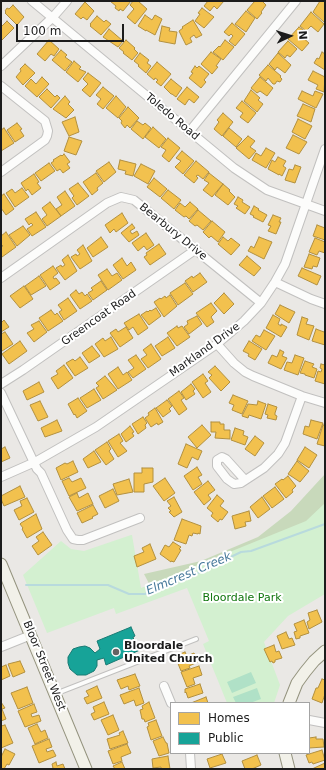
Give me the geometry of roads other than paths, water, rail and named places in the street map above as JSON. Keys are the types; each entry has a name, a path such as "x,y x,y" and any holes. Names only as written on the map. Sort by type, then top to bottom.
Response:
{"main road":[{"name":"Bloor Street West","path":"1,564 86,769"},
{"path":"289,702 305,672 325,651"},
{"path":"285,754 289,769"}],"street":[{"name":"Toledo Road","path":"32,1 189,132 251,181 267,190 325,211"},
{"path":"1,66 53,17 67,1"},
{"path":"189,132 296,1"},
{"path":"1,86 45,121 48,131 45,140 1,172"},
{"name":"Markland Drive","path":"1,477 34,462 96,427 217,344 244,321 261,303 285,264 325,149"},
{"name":"Bearbury Drive","path":"1,278 107,203 121,197 134,200 261,303"},
{"name":"Greencoat Road","path":"1,384 195,250"},
{"path":"275,282 325,304"},
{"path":"217,344 245,372 258,379 325,403"},
{"path":"1,393 67,530 73,539 83,540 140,518"},
{"path":"245,480 264,468 278,454 288,437 302,396"},
{"path":"1,647 31,635"},
{"path":"164,686 171,702"},
{"path":"310,720 325,723"},
{"path":"190,754 191,769"}],"lane":[{"path":"54,694 196,639"}],"waterway":[{"name":"Elmcrest Creek","path":"26,585 108,585 129,594 145,594 200,572 241,552 251,551 325,524"}],"place":[{"name":"Bloordale United Church","path":"116,652"}],"park label":[{"name":"Bloordale Park","path":"242,598"}]}
